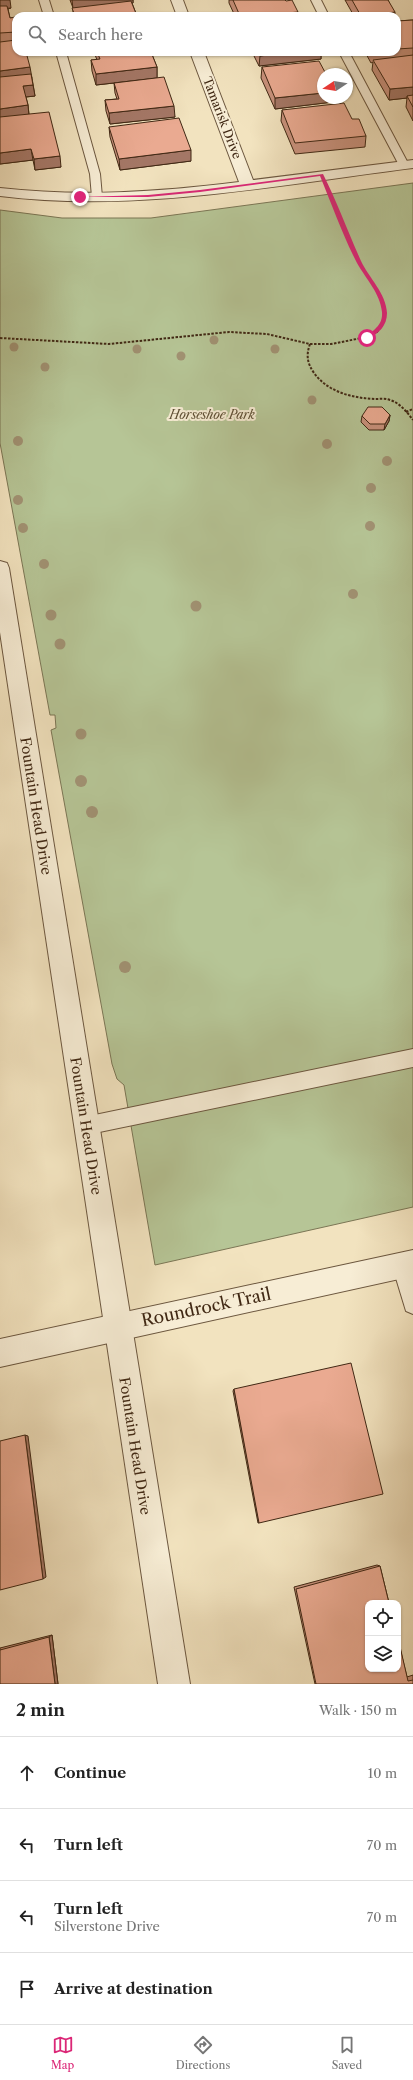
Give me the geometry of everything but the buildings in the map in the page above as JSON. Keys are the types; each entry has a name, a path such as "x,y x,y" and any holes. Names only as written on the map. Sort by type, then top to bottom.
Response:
{"street":[{"path":"177,0 182,12"},
{"name":"Tamarisk Drive","path":"199,56 248,185"},
{"path":"0,192 20,195 97,197 148,196 409,165"},
{"name":"Fountain Head Drive","path":"0,568 117,1327 174,1684"},
{"name":"Roundrock Trail","path":"0,1353 407,1264"}],"lane":[{"path":"44,0 48,12"},
{"path":"316,0 322,12"},
{"path":"62,56 95,174 97,197"},
{"path":"346,56 409,165"},
{"path":"86,1126 413,1058"},
{"path":"407,1264 413,1304"}],"path":[{"path":"0,338 109,344 230,332 249,332 310,344 331,344 367,338 380,328 384,313 380,296 360,263 321,175"},
{"path":"310,344 306,353 307,363 316,377 325,386 340,393 360,398 393,400 413,420"},
{"path":"406,412 413,410"}],"green space":[{"name":"Horseshoe Park","path":"413,183 413,1207 155,1265 124,1085 117,1079 112,1064 51,730 56,728 55,715 50,715 0,443 0,210 62,218 151,218"}],"route":[{"path":"80,197 148,196 200,191 321,175 360,263 380,296 384,313 382,325 377,332 367,338"}]}
